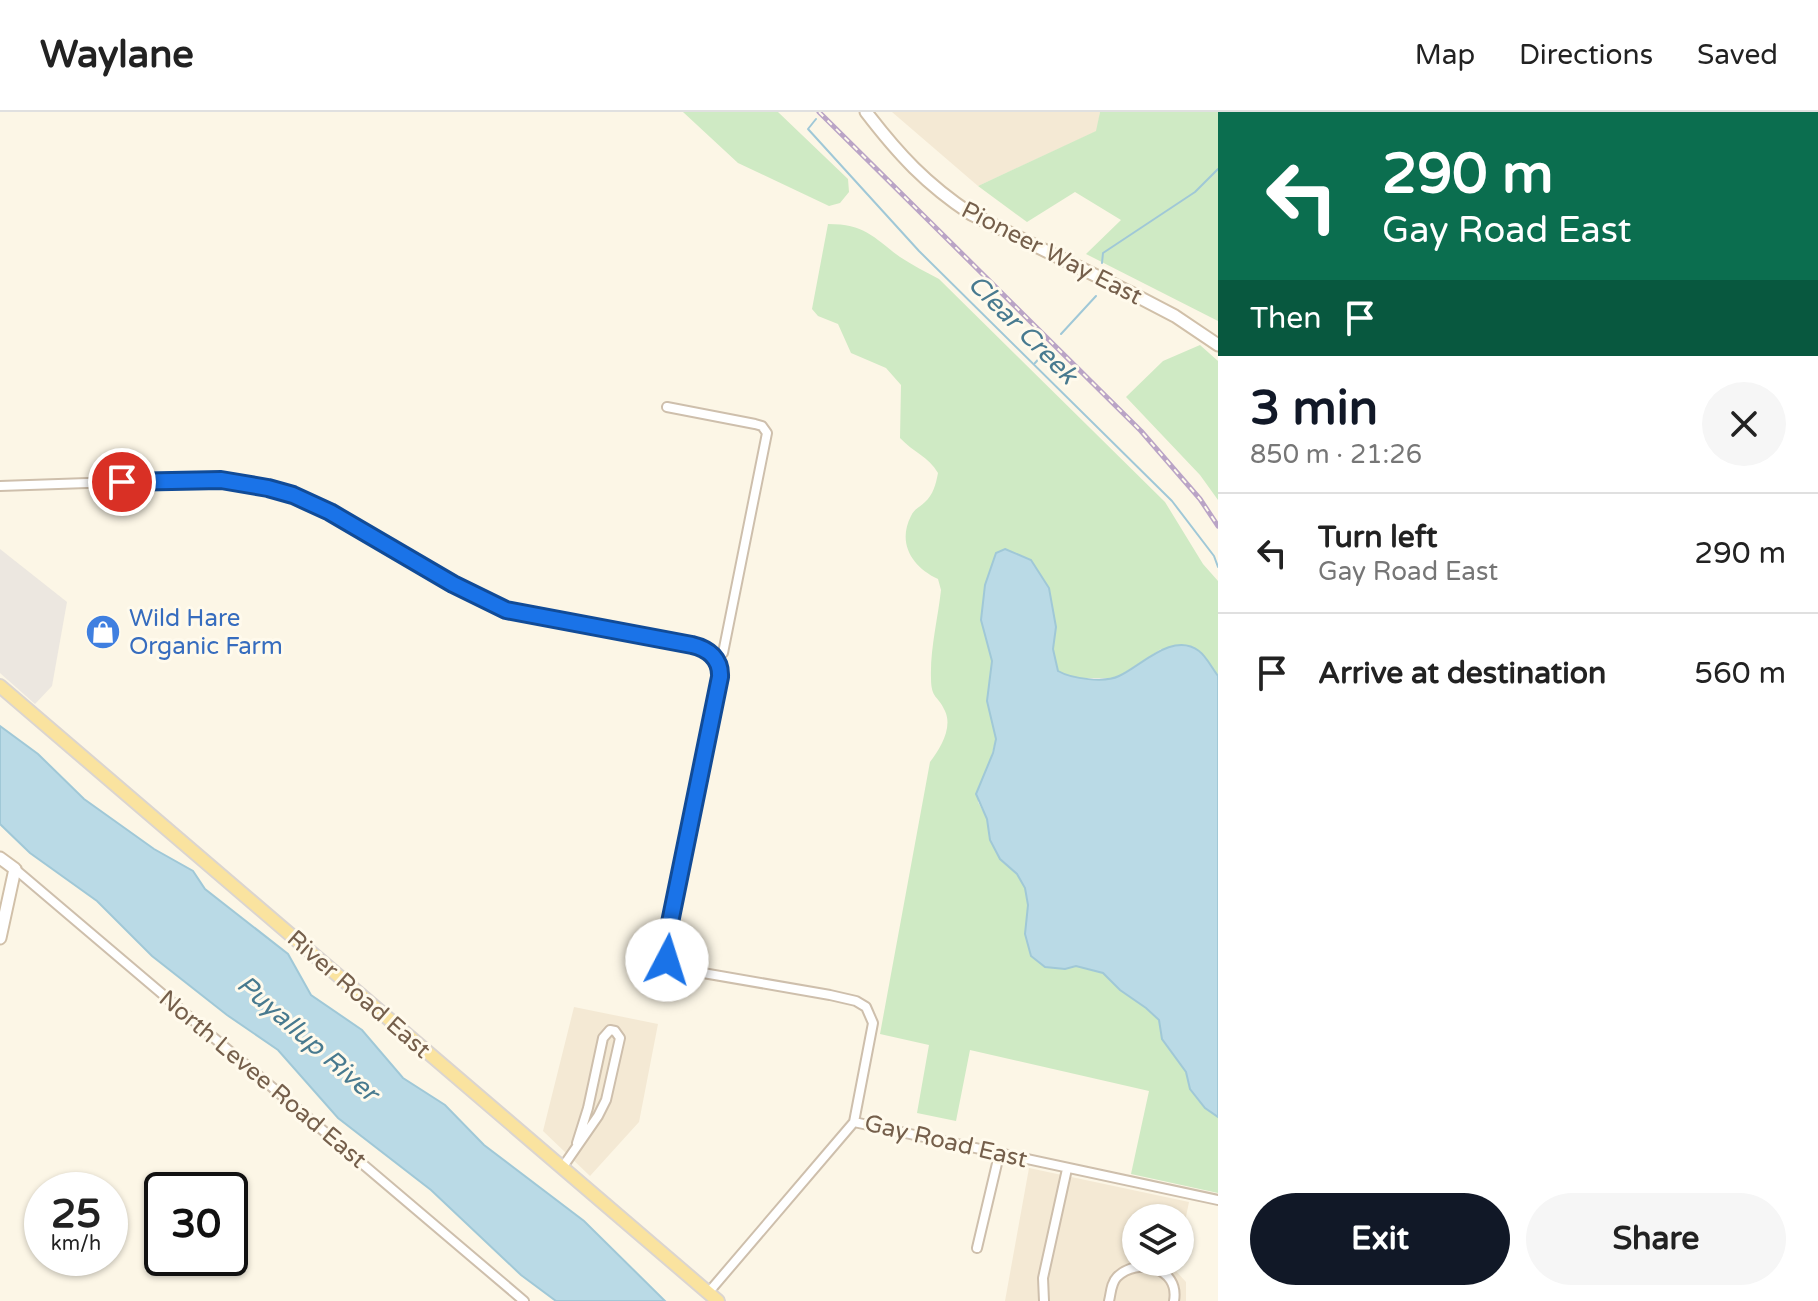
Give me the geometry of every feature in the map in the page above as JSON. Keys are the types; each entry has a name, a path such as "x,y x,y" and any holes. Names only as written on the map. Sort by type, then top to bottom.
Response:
{"main road":[{"name":"Pioneer Way East","path":"866,112 911,168 941,195 971,214 1163,310 1218,345"},
{"name":"River Road East","path":"0,686 713,1297"},
{"name":"North Levee Road East","path":"0,858 15,869"},
{"path":"0,938 15,869"}],"street":[{"path":"0,486 204,479 268,488 293,495 330,512 453,584 506,610 692,645 705,649 715,658 723,653 767,433 755,424 667,407"},
{"name":"Gay Road East","path":"715,658 720,666 720,677 665,947 667,960 680,969 830,995 863,1005 870,1012 873,1023 854,1122 1218,1200"},
{"name":"North Levee Road East","path":"15,869 524,1301"},
{"path":"562,1168 606,1100 620,1038 615,1031 610,1030 603,1038 577,1143"},
{"path":"713,1297 854,1122"},
{"path":"977,1248 999,1155"},
{"path":"1044,1301 1043,1278 1067,1169"},
{"path":"1109,1301 1112,1286 1118,1277 1127,1271 1149,1268 1168,1275 1174,1283 1174,1301"}],"shaded area":[{"path":"892,112 1100,112 1097,131 978,186"},
{"path":"0,549 67,602 52,686 35,704 0,673"},
{"path":"574,1007 658,1024 639,1122 590,1176 543,1131"},
{"path":"1029,1168 1189,1202 1122,1204 1122,1276 1180,1276 1186,1282 1186,1301 1005,1301"}],"green space":[{"path":"683,112 778,112 848,179 849,192 840,203 829,206 738,163"},
{"path":"1100,112 1218,112 1218,321 1086,254 1121,220 1075,192 1027,222 978,186 1096,131"},
{"path":"828,224 860,229 939,279 1165,502 1203,564 1218,581 1218,676 1200,651 1161,649 1116,678 1071,678 1058,671 1053,649 1056,627 981,620 992,661 987,701 996,739 978,802 987,819 990,840 1000,859 1017,874 1025,888 1028,905 1025,934 1065,969 1076,966 1103,973 1159,1020 1162,1039 1186,1072 1190,1089 1205,1108 1218,1117 1218,1193 1131,1174 1149,1091 970,1050 956,1121 917,1113 929,1045 880,1034 930,762 941,745 947,724 945,711 931,685 941,590 938,579 914,561 906,536 911,516 930,496 938,473 900,438 901,385 886,368 851,353 838,324 818,316 812,309"},
{"path":"1200,345 1218,361 1218,500 1200,475 1126,397 1163,361"}],"water":[{"path":"1005,549 1031,560 1049,588 1056,627 1053,649 1058,671 1088,679 1113,678 1168,647 1179,645 1199,651 1218,676 1218,1117 1205,1108 1190,1089 1186,1072 1162,1039 1159,1020 1146,1008 1120,990 1103,973 1076,966 1065,969 1045,967 1031,956 1025,934 1028,905 1025,888 1017,874 1000,859 990,840 987,819 976,794 996,739 987,701 992,661 981,620 985,585 996,553"},
{"name":"Puyallup River","path":"0,726 38,754 84,799 154,849 193,871 205,889 288,954 311,995 362,1030 403,1078 445,1105 484,1145 584,1221 665,1301 556,1301 521,1275 431,1190 338,1118 278,1050 227,1015 152,956 97,901 30,853 0,824"}],"waterway":[{"name":"Clear Creek","path":"816,119 808,129 919,251 1172,501 1214,556 1218,567"},
{"path":"1102,263 1103,253 1195,192 1218,169"},
{"path":"1061,334 1096,296"},
{"path":"1035,363 1045,352"}],"railway":[{"path":"819,112 1141,431 1200,499 1218,526"}],"place":[{"name":"Wild Hare Organic Farm","path":"103,632"}],"route":[{"path":"122,482 221,480 293,495 330,512 453,584 506,610 705,649 720,666 720,677 665,947 667,960"}]}
